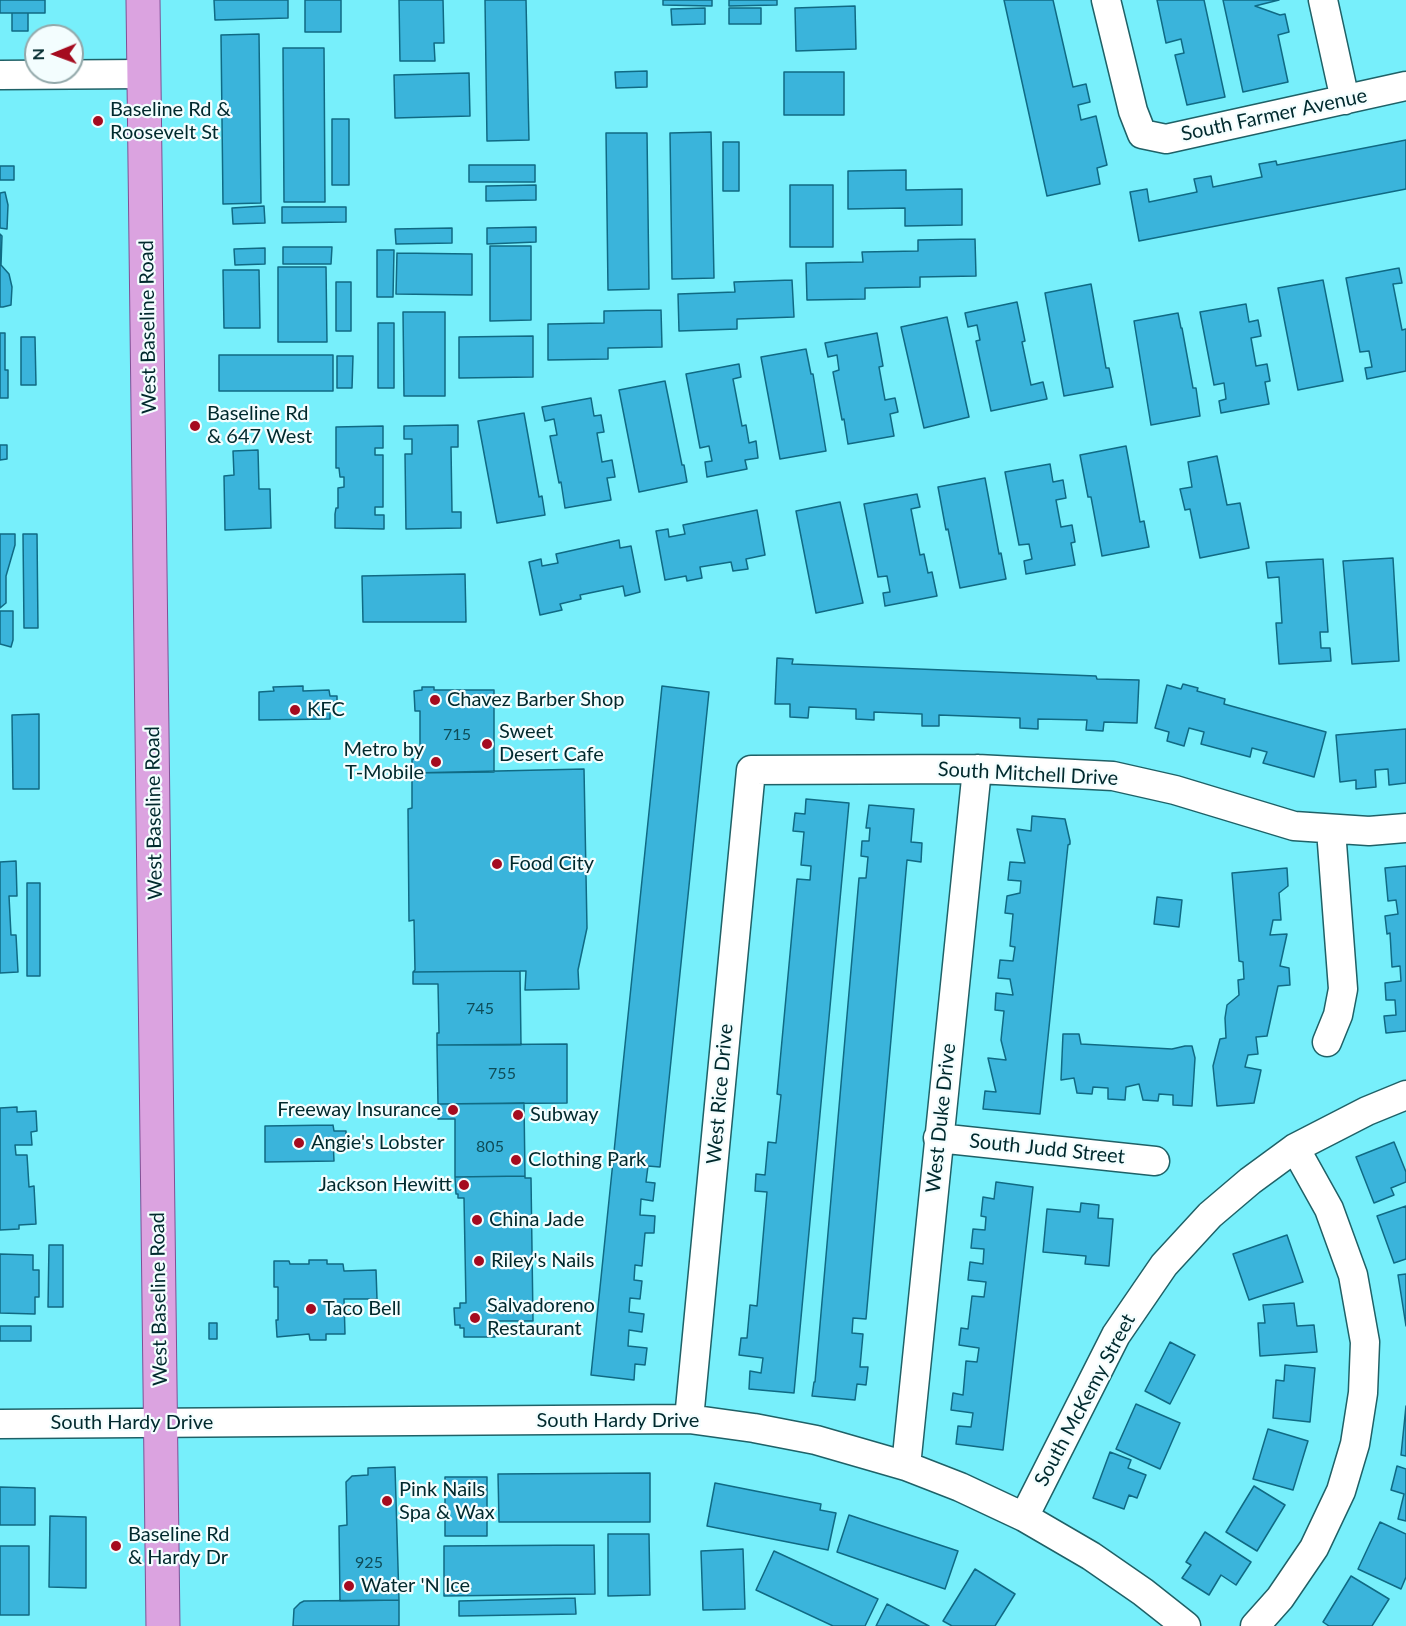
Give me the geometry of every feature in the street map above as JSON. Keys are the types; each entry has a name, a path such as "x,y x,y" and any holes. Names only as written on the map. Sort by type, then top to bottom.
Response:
{"main road":[{"name":"West Baseline Road","path":"143,0 163,1626"}],"street":[{"name":"South Farmer Avenue","path":"1106,0 1132,111 1142,134 1166,139 1406,86"},
{"path":"1323,0 1345,100"},
{"path":"0,75 144,74"},
{"name":"South Mitchell Drive","path":"751,770 977,769 1113,776 1175,790 1294,826 1370,831 1406,828"},
{"name":"West Duke Drive","path":"906,1467 977,769"},
{"name":"West Rice Drive","path":"689,1419 751,770"},
{"path":"1327,1042 1338,1015 1343,988 1331,830"},
{"name":"South McKemy Street","path":"1024,1517 1116,1335 1164,1265 1210,1215 1250,1181 1295,1148 1367,1111 1406,1095"},
{"name":"South Judd Street","path":"938,1138 1155,1161"},
{"path":"1255,1626 1280,1598 1314,1548 1341,1491 1355,1444 1363,1393 1365,1342 1353,1275 1329,1209 1295,1148"},
{"name":"South Hardy Drive","path":"0,1424 689,1419 754,1428 816,1440 906,1467 960,1487 1024,1517 1090,1556 1143,1592 1186,1626"}],"building":[{"path":"0,0 45,0 45,13 0,13"},
{"path":"214,0 288,0 288,18 215,20"},
{"path":"305,0 341,0 341,32 305,32"},
{"path":"399,0 443,0 444,43 434,43 435,61 400,61"},
{"path":"485,0 526,0 529,140 487,141"},
{"path":"663,0 712,0 712,6 663,5"},
{"path":"729,0 777,0 777,5 729,6"},
{"path":"1004,0 1053,0 1073,87 1086,84 1090,102 1078,105 1081,120 1096,116 1107,165 1097,168 1100,184 1047,196"},
{"path":"1157,0 1204,0 1225,97 1187,105 1175,55 1184,53 1181,39 1166,43"},
{"path":"1223,0 1279,0 1255,6 1280,15 1285,14 1289,32 1278,35 1288,82 1243,92"},
{"path":"855,6 856,49 796,51 795,8"},
{"path":"705,8 705,24 672,25 671,9"},
{"path":"729,8 761,8 761,24 729,24"},
{"path":"12,13 28,13 28,24 24,24 24,31 12,31"},
{"path":"259,34 261,203 223,204 221,35"},
{"path":"283,48 324,48 325,202 284,202"},
{"path":"647,71 647,87 616,88 615,72"},
{"path":"784,72 844,72 844,115 784,115"},
{"path":"469,73 470,116 395,118 394,75"},
{"path":"332,119 349,119 349,185 332,185"},
{"path":"711,132 714,278 672,279 670,133"},
{"path":"606,133 647,133 649,289 608,290"},
{"path":"1406,140 1406,189 1139,241 1130,192 1147,189 1149,202 1197,192 1194,179 1211,176 1213,187 1262,177 1259,164 1276,161 1277,165"},
{"path":"723,142 739,142 739,191 723,191"},
{"path":"469,165 535,165 535,182 469,182"},
{"path":"0,166 14,166 14,180 0,180"},
{"path":"906,170 906,190 962,189 962,225 905,226 905,208 848,209 848,171"},
{"path":"536,185 536,200 486,201 486,186"},
{"path":"790,185 833,185 833,247 790,247"},
{"path":"5,192 8,205 7,229 0,228 0,193"},
{"path":"264,206 265,223 233,224 232,208"},
{"path":"282,207 346,207 346,222 282,223"},
{"path":"536,227 536,242 487,244 487,228"},
{"path":"452,228 452,243 396,244 395,229"},
{"path":"0,234 2,236 1,265 9,274 12,287 11,305 3,307 0,307"},
{"path":"975,239 976,276 920,277 920,287 865,288 865,299 807,300 806,263 863,262 862,252 918,251 918,240"},
{"path":"490,246 531,246 531,320 490,321"},
{"path":"283,247 332,247 331,264 283,264"},
{"path":"265,248 265,264 235,265 234,249"},
{"path":"377,250 394,250 393,297 377,297"},
{"path":"397,253 472,254 472,295 396,294"},
{"path":"278,267 326,267 327,342 278,342"},
{"path":"1399,268 1402,283 1393,284 1402,330 1406,329 1406,371 1367,379 1365,368 1372,367 1369,351 1360,352 1346,278"},
{"path":"223,270 259,270 260,328 224,328"},
{"path":"792,280 794,317 737,319 737,329 679,331 678,294 735,292 734,282"},
{"path":"1323,280 1343,381 1298,390 1278,288"},
{"path":"336,282 351,282 351,331 336,331"},
{"path":"1091,284 1106,368 1109,368 1113,387 1064,396 1045,293"},
{"path":"1017,302 1031,385 1043,382 1047,399 991,411 976,341 980,340 977,325 968,327 965,313"},
{"path":"1246,304 1249,322 1258,320 1261,336 1251,338 1256,366 1267,364 1270,381 1265,382 1269,404 1221,413 1219,401 1226,399 1224,383 1214,385 1200,312"},
{"path":"661,310 662,347 608,348 608,359 548,360 548,324 604,323 604,311"},
{"path":"403,312 445,312 445,396 404,396"},
{"path":"1178,313 1193,388 1196,388 1200,416 1151,425 1134,321"},
{"path":"947,317 969,417 924,428 901,327"},
{"path":"378,323 394,323 394,388 378,388"},
{"path":"0,333 5,333 8,398 0,398"},
{"path":"877,333 883,366 879,367 885,400 895,398 898,412 890,414 894,436 848,444 833,372 839,370 837,355 828,357 825,343"},
{"path":"533,336 533,377 459,378 459,337"},
{"path":"21,337 35,337 36,385 21,385"},
{"path":"806,349 811,374 813,374 826,451 780,459 761,357"},
{"path":"219,355 333,355 333,391 219,391"},
{"path":"337,356 353,356 352,388 337,388"},
{"path":"739,364 741,377 733,379 742,426 746,425 749,443 756,441 758,458 745,460 747,469 707,477 705,462 712,461 709,446 700,448 686,374"},
{"path":"665,381 687,482 639,492 619,390"},
{"path":"591,398 594,416 601,415 604,432 597,433 602,462 612,460 615,477 607,478 611,500 565,508 550,436 557,435 554,419 545,421 542,407"},
{"path":"524,413 539,497 542,496 545,515 497,523 478,421"},
{"path":"458,425 458,447 451,447 452,512 461,512 461,528 406,529 405,454 412,454 412,439 404,439 404,426"},
{"path":"383,426 383,448 375,448 375,455 383,455 383,507 375,507 375,515 384,515 384,529 335,528 338,488 344,487 344,477 340,477 339,468 336,468 336,427"},
{"path":"0,445 7,445 7,459 0,460"},
{"path":"1126,446 1140,522 1144,521 1149,547 1102,556 1091,497 1088,497 1080,455"},
{"path":"258,450 259,489 270,489 271,528 225,530 224,476 234,475 233,451"},
{"path":"1217,456 1227,505 1240,503 1249,548 1200,558 1190,509 1185,510 1180,489 1192,487 1188,462"},
{"path":"1050,464 1053,482 1063,480 1066,498 1056,500 1061,527 1072,525 1075,542 1071,543 1075,565 1026,574 1024,561 1032,559 1029,544 1019,545 1005,472"},
{"path":"985,478 1006,579 960,588 938,487"},
{"path":"917,494 920,507 911,509 920,555 924,554 928,573 932,572 937,596 885,606 883,593 890,592 887,576 878,577 864,504"},
{"path":"840,502 863,603 816,613 796,511"},
{"path":"757,510 765,555 746,559 748,569 733,571 731,562 700,567 702,578 687,581 686,576 665,580 656,531 668,529 669,537 685,534 683,525"},
{"path":"0,534 15,534 15,545 6,576 6,603 0,608"},
{"path":"23,534 37,534 38,628 24,628"},
{"path":"619,540 620,548 631,546 640,592 625,596 623,586 580,595 581,599 560,604 562,610 540,615 529,562 541,559 542,566 558,563 556,554"},
{"path":"1393,558 1399,661 1352,664 1343,561"},
{"path":"1323,559 1328,632 1320,632 1321,648 1330,648 1331,661 1279,664 1276,623 1282,623 1279,577 1268,578 1266,562"},
{"path":"465,574 466,622 363,622 362,576"},
{"path":"0,611 13,611 11,647 0,644"},
{"path":"777,658 793,659 792,664 1096,676 1097,679 1139,680 1137,723 1104,722 1103,731 1086,730 1087,720 1038,719 1038,729 1020,728 1020,718 939,715 939,726 922,726 922,714 874,712 874,720 856,719 856,709 809,707 808,718 790,717 790,704 775,704"},
{"path":"1183,684 1198,688 1197,691 1225,699 1224,704 1326,732 1314,777 1263,763 1267,752 1252,748 1250,757 1201,744 1204,732 1189,728 1184,746 1167,741 1169,732 1155,728 1167,685 1181,689"},
{"name":"KFC","path":"303,686 303,691 329,690 330,696 337,696 337,702 330,702 330,719 259,720 259,692 274,691 273,687"},
{"path":"662,686 709,692 660,1167 648,1166 646,1182 655,1183 653,1201 641,1199 640,1215 655,1216 654,1233 645,1233 642,1266 635,1265 634,1280 642,1281 640,1299 630,1298 629,1312 644,1314 642,1332 629,1330 628,1346 647,1348 645,1365 635,1364 634,1380 591,1375"},
{"path":"422,687 434,687 434,690 494,690 494,772 412,773 412,759 420,759 420,711 415,711 414,691 422,690"},
{"path":"39,714 39,789 13,789 12,715"},
{"path":"1406,729 1406,783 1389,785 1388,769 1375,770 1376,787 1356,789 1356,780 1340,782 1336,735"},
{"name":"Food City","path":"584,769 587,928 578,970 579,989 525,990 526,971 413,972 415,970 414,920 409,921 408,809 412,808 412,773"},
{"path":"806,799 849,803 794,1393 749,1389 750,1371 761,1373 763,1358 739,1355 741,1338 747,1338 750,1305 757,1306 767,1192 755,1191 756,1174 765,1175 768,1142 776,1143 781,1095 777,1094 797,879 810,880 811,866 801,865 804,832 793,831 795,813 805,814"},
{"path":"869,805 914,809 911,842 922,843 921,862 907,860 866,1319 853,1318 852,1333 863,1334 860,1367 868,1367 866,1385 857,1384 855,1400 812,1396 859,878 866,878 868,857 861,856 862,841 869,841 870,828 866,828"},
{"path":"1032,816 1065,819 1070,841 1040,1114 983,1109 985,1091 996,1092 988,1058 1006,1060 1001,1040 1004,1011 995,1010 996,993 1013,995 1010,979 998,978 1000,960 1013,961 1015,947 1010,946 1013,914 1005,913 1007,896 1020,893 1021,881 1008,880 1010,862 1025,863 1017,829 1031,831"},
{"path":"16,861 17,896 9,896 11,935 16,935 18,972 0,973 0,862"},
{"path":"1406,866 1406,1031 1386,1033 1384,1016 1396,1015 1395,1000 1386,1000 1385,983 1401,981 1400,966 1392,967 1390,933 1387,934 1385,916 1398,914 1396,900 1388,901 1385,868"},
{"path":"1287,868 1288,886 1279,893 1281,920 1273,920 1270,935 1287,934 1280,966 1289,968 1290,985 1278,986 1267,1036 1256,1037 1258,1054 1248,1055 1245,1067 1261,1070 1254,1103 1217,1106 1213,1066 1220,1039 1226,1038 1227,1005 1239,995 1238,980 1244,979 1243,962 1239,961 1232,873"},
{"path":"27,883 40,883 40,976 27,976"},
{"path":"1157,897 1182,900 1179,927 1154,924"},
{"path":"520,971 521,1045 437,1045 437,1033 439,1033 438,984 413,984 413,972"},
{"path":"1063,1034 1079,1034 1081,1044 1172,1049 1192,1046 1195,1058 1192,1106 1173,1105 1173,1095 1159,1094 1158,1101 1143,1100 1139,1084 1126,1087 1125,1100 1108,1099 1108,1088 1093,1087 1092,1094 1077,1093 1074,1078 1061,1080"},
{"path":"567,1044 567,1103 438,1104 437,1045"},
{"path":"524,1103 525,1176 455,1177 455,1119 438,1119 438,1104"},
{"path":"17,1107 17,1112 36,1111 37,1131 31,1132 32,1145 15,1145 16,1155 27,1155 29,1187 34,1186 36,1224 19,1225 19,1229 0,1230 0,1108"},
{"name":"Angie's Lobster","path":"333,1125 334,1131 346,1131 346,1139 333,1139 334,1161 265,1162 265,1126"},
{"path":"1394,1142 1406,1172 1406,1182 1391,1188 1394,1195 1374,1203 1356,1157"},
{"path":"525,1176 525,1178 531,1178 533,1321 497,1321 497,1328 494,1328 495,1337 464,1337 464,1328 455,1325 454,1308 460,1308 460,1303 466,1303 464,1198 458,1198 456,1194 455,1177"},
{"path":"996,1182 1033,1187 1003,1450 956,1444 958,1426 971,1427 973,1413 951,1410 953,1393 963,1395 966,1361 977,1362 979,1348 959,1345 961,1328 968,1329 972,1296 984,1297 986,1282 968,1280 970,1262 983,1264 984,1249 971,1248 973,1229 985,1230 986,1217 981,1216 983,1197 994,1199"},
{"path":"1081,1203 1099,1205 1098,1218 1113,1219 1109,1266 1085,1264 1086,1256 1043,1252 1047,1209 1080,1212"},
{"path":"1406,1206 1406,1259 1394,1263 1377,1216"},
{"path":"1287,1235 1303,1282 1249,1300 1233,1254"},
{"path":"49,1245 63,1245 63,1307 48,1307"},
{"path":"0,1254 33,1255 33,1270 39,1270 39,1297 35,1297 35,1314 0,1313"},
{"name":"Taco Bell","path":"309,1260 327,1260 327,1264 343,1264 344,1271 376,1270 377,1299 344,1299 345,1334 326,1334 326,1340 310,1340 309,1334 277,1337 278,1287 274,1287 274,1261 309,1264"},
{"path":"1406,1274 1406,1326 1398,1275"},
{"path":"1294,1303 1297,1326 1314,1325 1317,1352 1260,1356 1258,1323 1265,1323 1263,1305"},
{"path":"209,1323 217,1323 217,1339 209,1339"},
{"path":"0,1326 31,1326 31,1341 0,1341"},
{"path":"1170,1342 1195,1355 1170,1404 1145,1391"},
{"path":"1285,1365 1315,1368 1310,1422 1273,1418 1276,1380 1284,1381"},
{"path":"1136,1404 1180,1423 1160,1469 1116,1449"},
{"path":"1406,1406 1406,1456 1401,1455"},
{"path":"1268,1429 1308,1441 1293,1490 1253,1479"},
{"path":"1110,1452 1131,1460 1128,1468 1146,1475 1137,1498 1129,1495 1124,1509 1093,1498"},
{"path":"1397,1466 1406,1469 1406,1521 1398,1519 1404,1494 1391,1490"},
{"path":"395,1467 399,1600 340,1601 339,1526 347,1525 346,1482 352,1476 368,1475 368,1468"},
{"path":"650,1473 650,1522 499,1522 498,1474"},
{"path":"445,1477 487,1477 487,1536 445,1536"},
{"path":"715,1483 821,1504 820,1510 836,1513 828,1550 707,1526"},
{"path":"1254,1486 1285,1505 1257,1551 1226,1532"},
{"path":"0,1487 35,1488 35,1525 0,1525"},
{"path":"849,1515 958,1551 945,1589 837,1552"},
{"path":"50,1516 86,1517 86,1588 49,1587"},
{"path":"1380,1522 1406,1534 1406,1577 1401,1589 1358,1569"},
{"path":"1205,1532 1251,1562 1236,1585 1221,1575 1209,1595 1182,1578 1191,1565 1186,1562"},
{"path":"608,1534 649,1534 650,1595 608,1596"},
{"path":"594,1545 595,1594 444,1596 444,1546"},
{"path":"0,1546 29,1546 29,1615 0,1615"},
{"path":"743,1549 745,1609 703,1610 701,1551"},
{"path":"774,1551 878,1599 865,1626 833,1626 756,1590"},
{"path":"975,1569 1015,1594 995,1626 952,1626 943,1621"},
{"path":"1351,1576 1389,1599 1372,1626 1329,1626 1323,1622"},
{"path":"575,1598 576,1614 459,1616 459,1601"},
{"path":"399,1600 399,1626 293,1626 294,1609 304,1601"},
{"path":"887,1604 929,1626 876,1626"}],"place":[{"name":"Baseline Rd & Roosevelt St","path":"98,121"},
{"name":"Baseline Rd & 647 West","path":"195,426"},
{"name":"Chavez Barber Shop","path":"435,700"},
{"name":"KFC","path":"295,710"},
{"name":"Sweet Desert Cafe","path":"487,744"},
{"name":"Metro by T-Mobile","path":"436,762"},
{"name":"Food City","path":"497,864"},
{"name":"Freeway Insurance","path":"453,1110"},
{"name":"Subway","path":"518,1115"},
{"name":"Angie's Lobster","path":"299,1143"},
{"name":"Clothing Park","path":"516,1160"},
{"name":"Jackson Hewitt","path":"464,1185"},
{"name":"China Jade","path":"477,1220"},
{"name":"Riley's Nails","path":"479,1261"},
{"name":"Taco Bell","path":"311,1309"},
{"name":"Salvadoreno Restaurant","path":"475,1318"},
{"name":"Pink Nails Spa & Wax","path":"387,1501"},
{"name":"Baseline Rd & Hardy Dr","path":"116,1546"},
{"name":"Water 'N Ice","path":"349,1586"}]}
